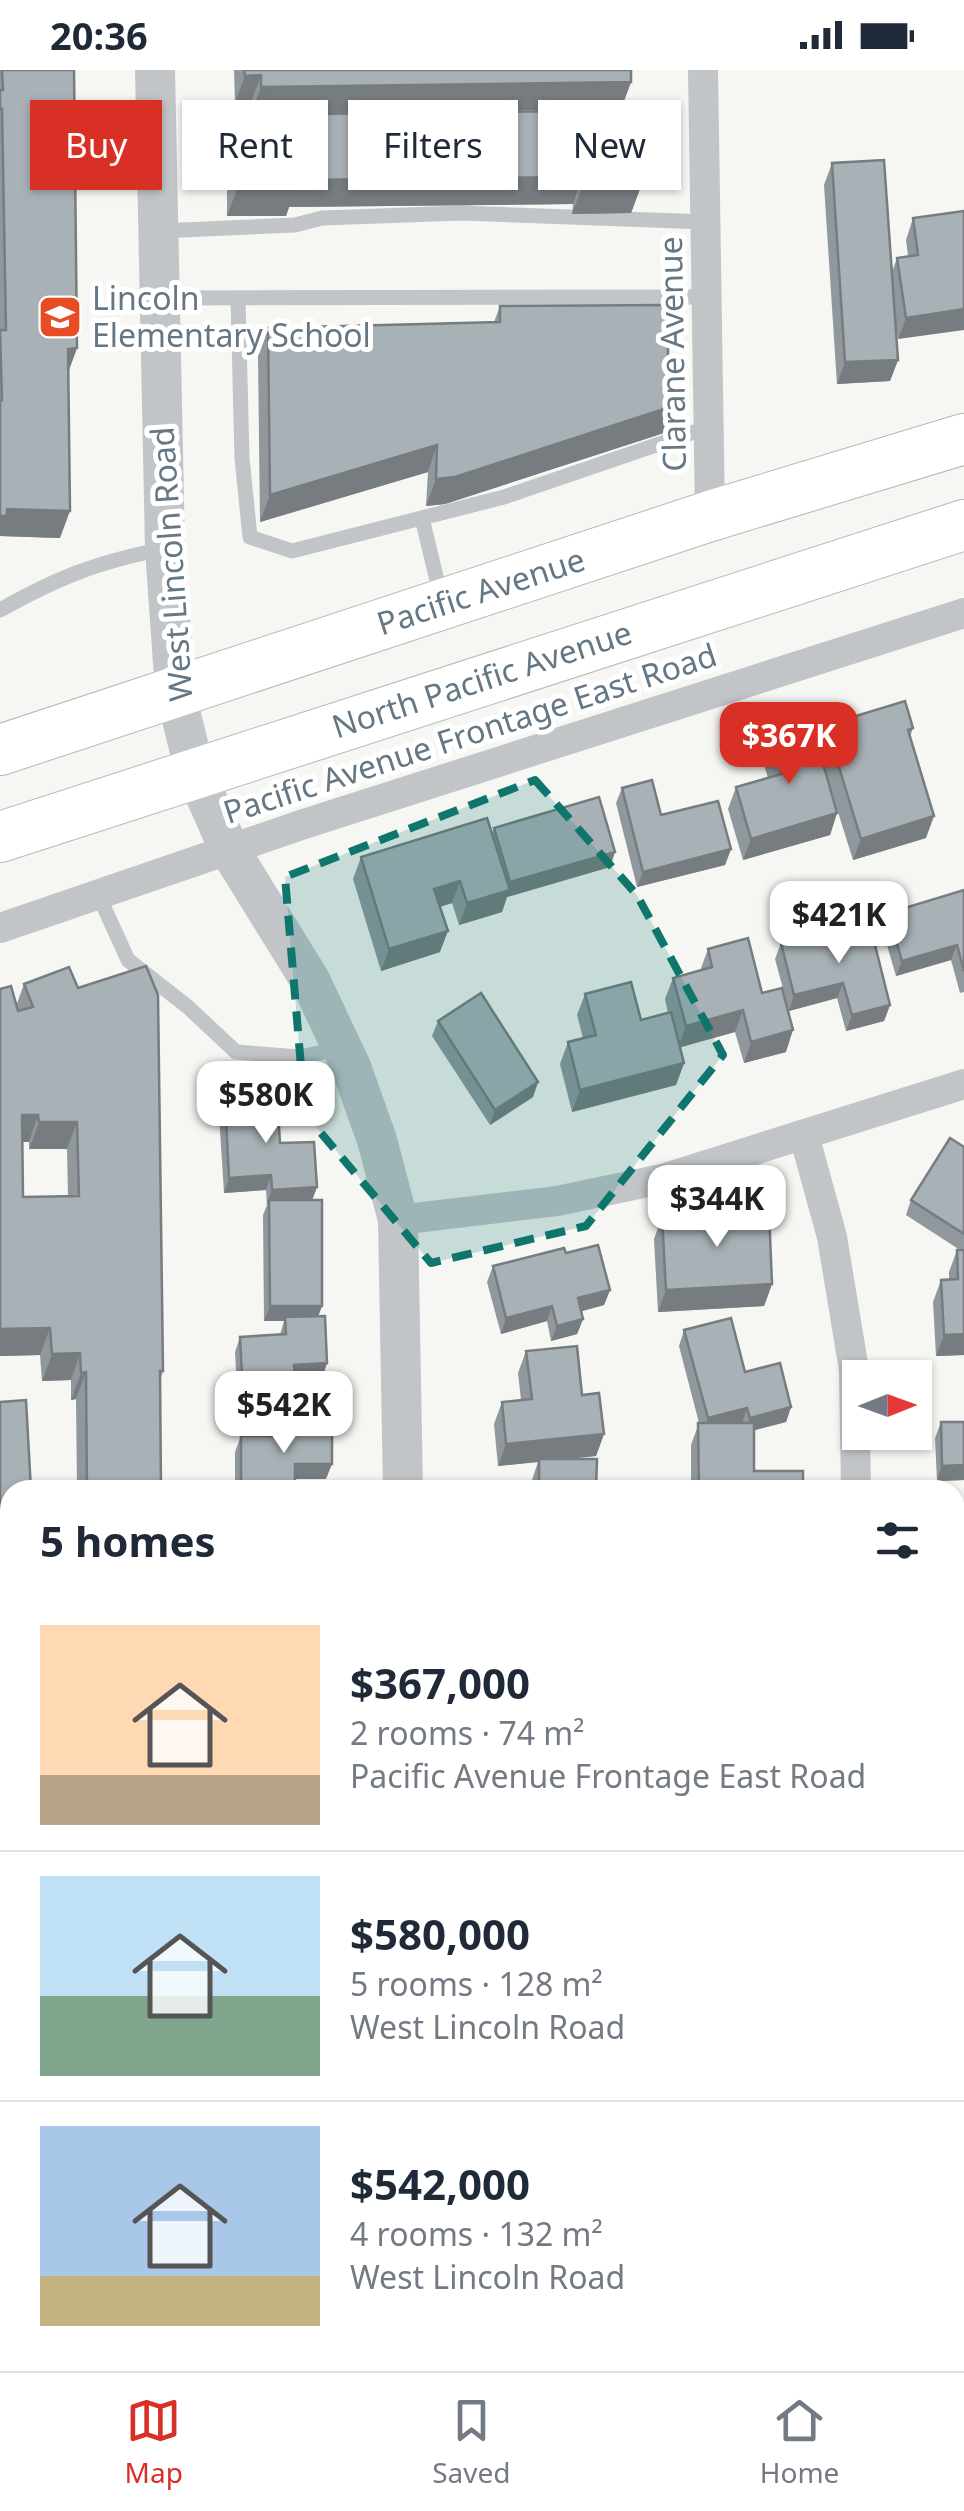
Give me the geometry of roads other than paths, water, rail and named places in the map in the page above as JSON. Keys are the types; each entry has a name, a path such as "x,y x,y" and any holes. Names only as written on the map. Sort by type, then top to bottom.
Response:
{"main road":[{"name":"Pacific Avenue","path":"0,750 710,516 964,439"},
{"name":"North Pacific Avenue","path":"0,837 964,525"}],"street":[{"name":"West Lincoln Road","path":"155,70 166,548 176,691 195,772 229,849 310,980 342,1048 377,1140 398,1220 404,1480"},
{"name":"Clarane Avenue","path":"704,70 710,516"},
{"name":"Pacific Avenue Frontage East Road","path":"0,928 229,849 964,613"},
{"path":"398,1220 557,1201 662,1179 964,1084"},
{"path":"804,1135 832,1237 854,1370 856,1480"}],"lane":[{"path":"159,231 295,225 322,218 462,213 706,222"},
{"path":"160,298 707,297"},
{"path":"238,299 242,458 250,537 292,551 504,497 709,427"},
{"path":"422,518 442,604"},
{"path":"0,610 51,581 106,560 166,548"},
{"path":"0,595 22,597"},
{"path":"98,894 128,960 188,1007 236,1052 300,1057 342,1048"}],"place":[{"name":"Lincoln Elementary School","path":"60,317"}]}
